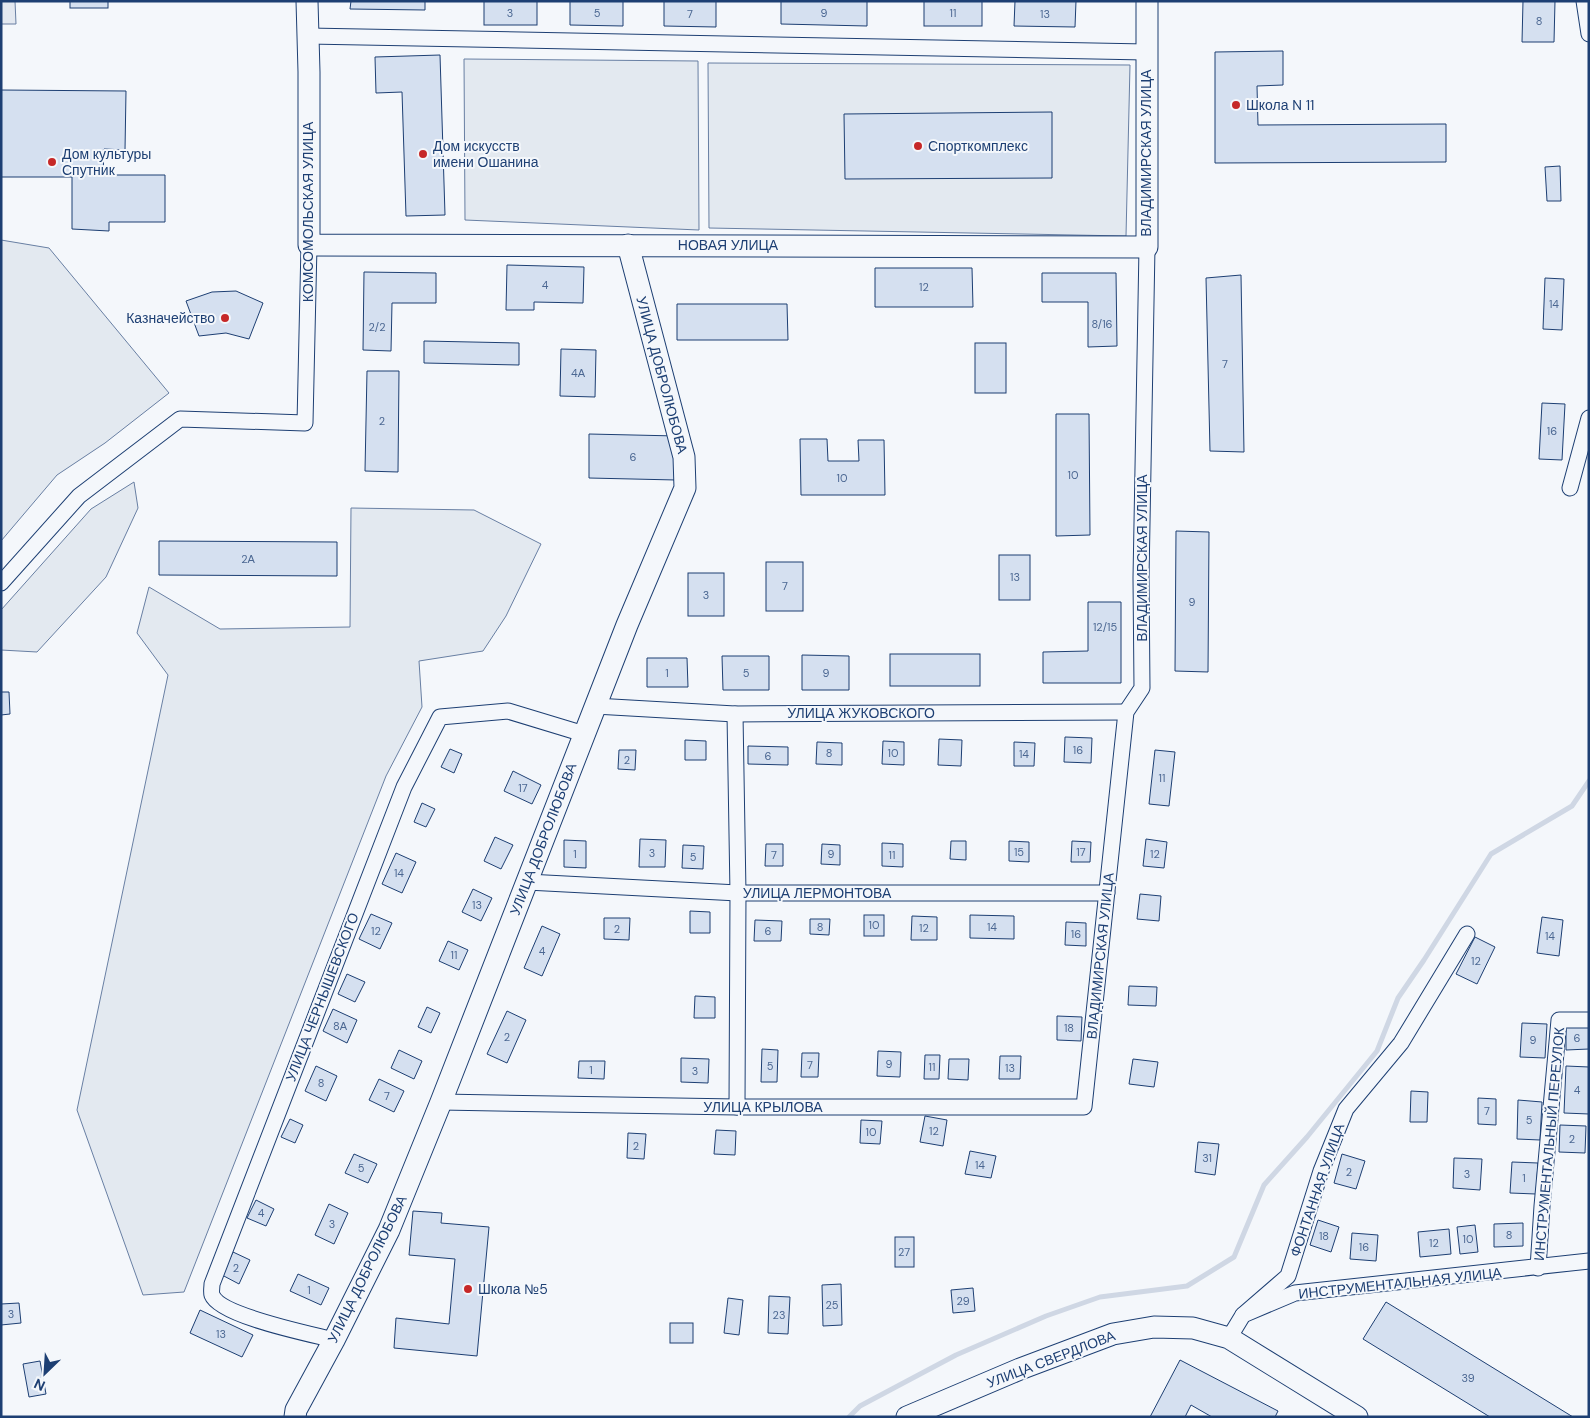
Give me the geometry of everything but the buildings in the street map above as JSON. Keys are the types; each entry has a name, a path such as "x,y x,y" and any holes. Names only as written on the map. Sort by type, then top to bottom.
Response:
{"street":[{"name":"КОМСОМОЛЬСКАЯ УЛИЦА","path":"1,583 78,496 180,419 305,423 309,245 307,1"},
{"name":"ВЛАДИМИРСКАЯ УЛИЦА","path":"1084,1107 1126,712 1142,688 1141,578 1147,247 1147,1"},
{"path":"1584,1 1589,34"},
{"path":"308,36 1146,52"},
{"name":"НОВАЯ УЛИЦА","path":"309,245 628,244 1147,247"},
{"name":"УЛИЦА ДОБРОЛЮБОВА","path":"294,1415 389,1230 441,1102 595,706 685,488 684,457 628,244"},
{"path":"1570,488 1589,418"},
{"name":"УЛИЦА ЖУКОВСКОГО","path":"595,706 735,714 1126,712"},
{"name":"УЛИЦА ЧЕРНЫШЕВСКОГО","path":"334,1340 259,1321 218,1303 212,1295 212,1284 404,787 440,717 508,711 584,734"},
{"path":"735,714 738,894 737,1107"},
{"name":"УЛИЦА ЛЕРМОНТОВА","path":"527,882 738,894 1106,893"},
{"name":"ФОНТАННАЯ УЛИЦА","path":"1243,1314 1288,1276 1322,1171 1346,1109 1401,1043 1467,934"},
{"name":"ИНСТРУМЕНТАЛЬНЫЙ ПЕРЕУЛОК","path":"1538,1268 1559,1020 1589,1020"},
{"name":"УЛИЦА КРЫЛОВА","path":"441,1102 737,1107 1084,1107"},
{"name":"ИНСТРУМЕНТАЛЬНАЯ УЛИЦА","path":"1243,1314 1295,1293 1589,1261"},
{"path":"1229,1338 1243,1314"},
{"name":"УЛИЦА СВЕРДЛОВА","path":"907,1417 1020,1369 1113,1334 1154,1327 1193,1328 1229,1338 1357,1417"}],"shaded area":[{"path":"1,1 15,1 16,24 1,24"},
{"path":"464,59 698,61 699,230 465,220"},
{"name":"Спорткомплекс","path":"708,63 1130,65 1126,236 709,228"},
{"path":"1,240 49,248 169,393 105,443 57,475 1,541"},
{"path":"134,482 138,508 106,577 37,652 1,650 1,610 91,509"},
{"path":"351,508 474,510 541,544 506,616 483,651 419,661 422,707 386,776 184,1292 143,1295 77,1110 168,675 137,633 149,587 220,629 350,627"}],"waterway":[{"path":"849,1417 860,1406 956,1355 1046,1316 1100,1297 1187,1286 1234,1257 1264,1185 1307,1137 1377,1051 1398,998 1491,854 1572,806 1589,781"}],"place":[{"name":"Школа N 11","path":"1236,105"},
{"name":"Спорткомплекс","path":"918,146"},
{"name":"Дом искусств имени Ошанина","path":"423,154"},
{"name":"Дом культуры Спутник","path":"52,162"},
{"name":"Казначейство","path":"225,318"},
{"name":"Школа №5","path":"468,1289"}]}
